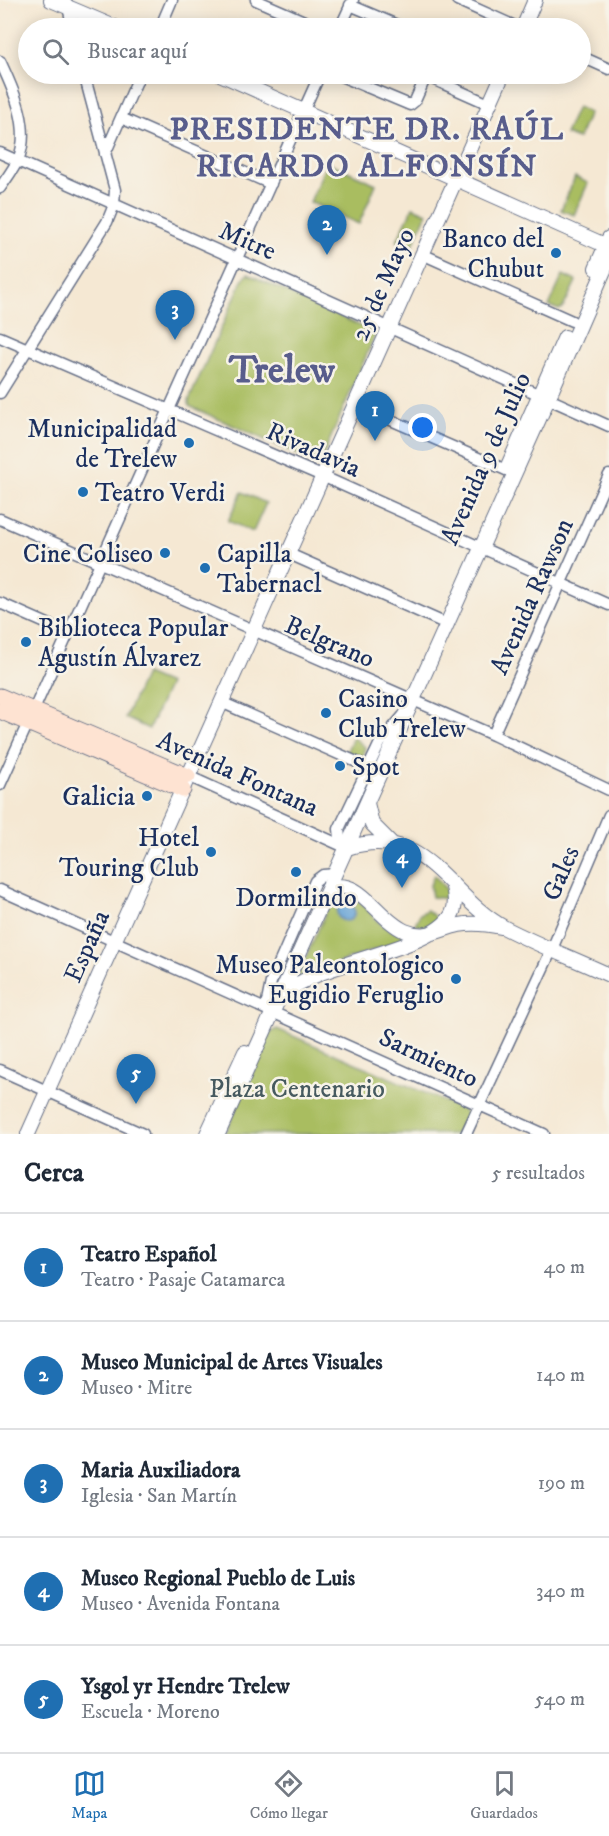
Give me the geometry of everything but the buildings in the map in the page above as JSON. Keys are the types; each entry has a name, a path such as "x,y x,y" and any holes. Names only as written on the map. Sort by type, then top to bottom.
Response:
{"main road":[{"name":"Avenida Fontana","path":"0,696 31,717 185,783"},
{"name":"Avenida Fontana","path":"0,711 31,717"}],"street":[{"path":"51,0 67,4 96,18"},
{"path":"164,18 172,0"},
{"path":"256,0 297,18"},
{"path":"457,0 498,18"},
{"path":"526,18 535,0"},
{"path":"345,18 352,3 383,18"},
{"path":"0,60 20,114 23,136 17,161 0,188"},
{"path":"591,61 609,69"},
{"path":"0,393 107,222 114,205 114,180 87,84"},
{"path":"105,154 135,84"},
{"path":"243,84 608,247"},
{"path":"0,785 316,84"},
{"path":"360,84 410,105 415,101 422,84"},
{"path":"446,84 489,104"},
{"name":"25 de Mayo","path":"185,783 498,84"},
{"path":"120,118 271,184"},
{"name":"Mitre","path":"0,153 609,426"},
{"name":"Avenida 9 de Julio","path":"347,848 440,621 477,547 507,470 544,398 572,321 608,247"},
{"name":"Avenida 9 de Julio","path":"347,848 340,838 339,829 383,737 408,703 544,398 608,247"},
{"path":"422,254 572,321"},
{"name":"Rivadavia","path":"0,338 322,476 609,605"},
{"path":"354,404 507,470"},
{"name":"Avenida Rawson","path":"493,735 609,475"},
{"name":"Belgrano","path":"0,519 408,703 493,735 609,790"},
{"path":"288,553 440,621"},
{"path":"0,603 68,633"},
{"path":"221,702 366,770 372,824 391,843 424,859 503,927 609,975"},
{"name":"Avenida Fontana","path":"185,783 347,848"},
{"name":"España","path":"28,1134 185,783"},
{"name":"Gales","path":"466,1134 552,949 609,815"},
{"path":"207,1134 301,948 347,848 372,842 391,843"},
{"path":"273,1005 271,982 315,881 323,875 336,874"},
{"path":"329,889 340,885 356,890 393,926 412,934 431,934 452,914 455,899 452,883"},
{"name":"Sarmiento","path":"0,890 273,1005 544,1134"},
{"path":"218,1134 273,1005 303,980 431,934 470,923 503,927"},
{"path":"294,929 301,948"},
{"path":"0,1070 143,1134"}],"green space":[{"path":"577,107 589,113 578,139 565,134"},
{"path":"327,162 376,184 359,224 310,202"},
{"path":"575,177 588,183 574,215 561,210"},
{"path":"413,207 427,213 412,247 397,241"},
{"path":"248,274 376,333 322,458 317,463 189,406 189,400 243,279"},
{"path":"563,275 576,281 563,308 559,310 549,306"},
{"path":"242,492 266,503 253,532 228,521"},
{"path":"145,674 169,684 149,729 125,718"},
{"path":"353,737 365,747 363,756 358,757 346,753"},
{"path":"434,875 446,889 449,899 432,897 430,885"},
{"path":"348,895 358,900 387,928 411,937 296,978 331,902 338,897"},
{"path":"427,910 439,920 427,926 414,926 420,914"},
{"name":"Plaza Centenario","path":"277,1029 462,1109 470,1119 464,1134 225,1134 270,1033"}],"water":[{"path":"346,903 352,906 355,912 352,918 346,921 340,918 337,912 340,906"}],"place":[{"name":"Banco del Chubut","path":"556,253"},
{"name":"Museo Municipal de Artes Visuales","path":"327,255"},
{"name":"Maria Auxiliadora","path":"175,340"},
{"name":"Teatro Español","path":"375,441"},
{"name":"Municipalidad de Trelew","path":"189,443"},
{"name":"Teatro Verdi","path":"83,492"},
{"name":"Cine Coliseo","path":"165,553"},
{"name":"Capilla Tabernacl","path":"205,568"},
{"name":"Biblioteca Popular Agustín Álvarez","path":"26,642"},
{"name":"Casino Club Trelew","path":"326,713"},
{"name":"Spot","path":"340,766"},
{"name":"Galicia","path":"147,796"},
{"name":"Hotel Touring Club","path":"211,852"},
{"name":"Dormilindo","path":"296,872"},
{"name":"Museo Regional Pueblo de Luis","path":"402,888"},
{"name":"Museo Paleontologico Eugidio Feruglio","path":"456,979"},
{"name":"Ysgol yr Hendre Trelew","path":"136,1104"}],"district":[{"name":"PRESIDENTE DR. RAÚL RICARDO ALFONSÍN","path":"367,146"},
{"name":"Trelew","path":"282,369"}]}
